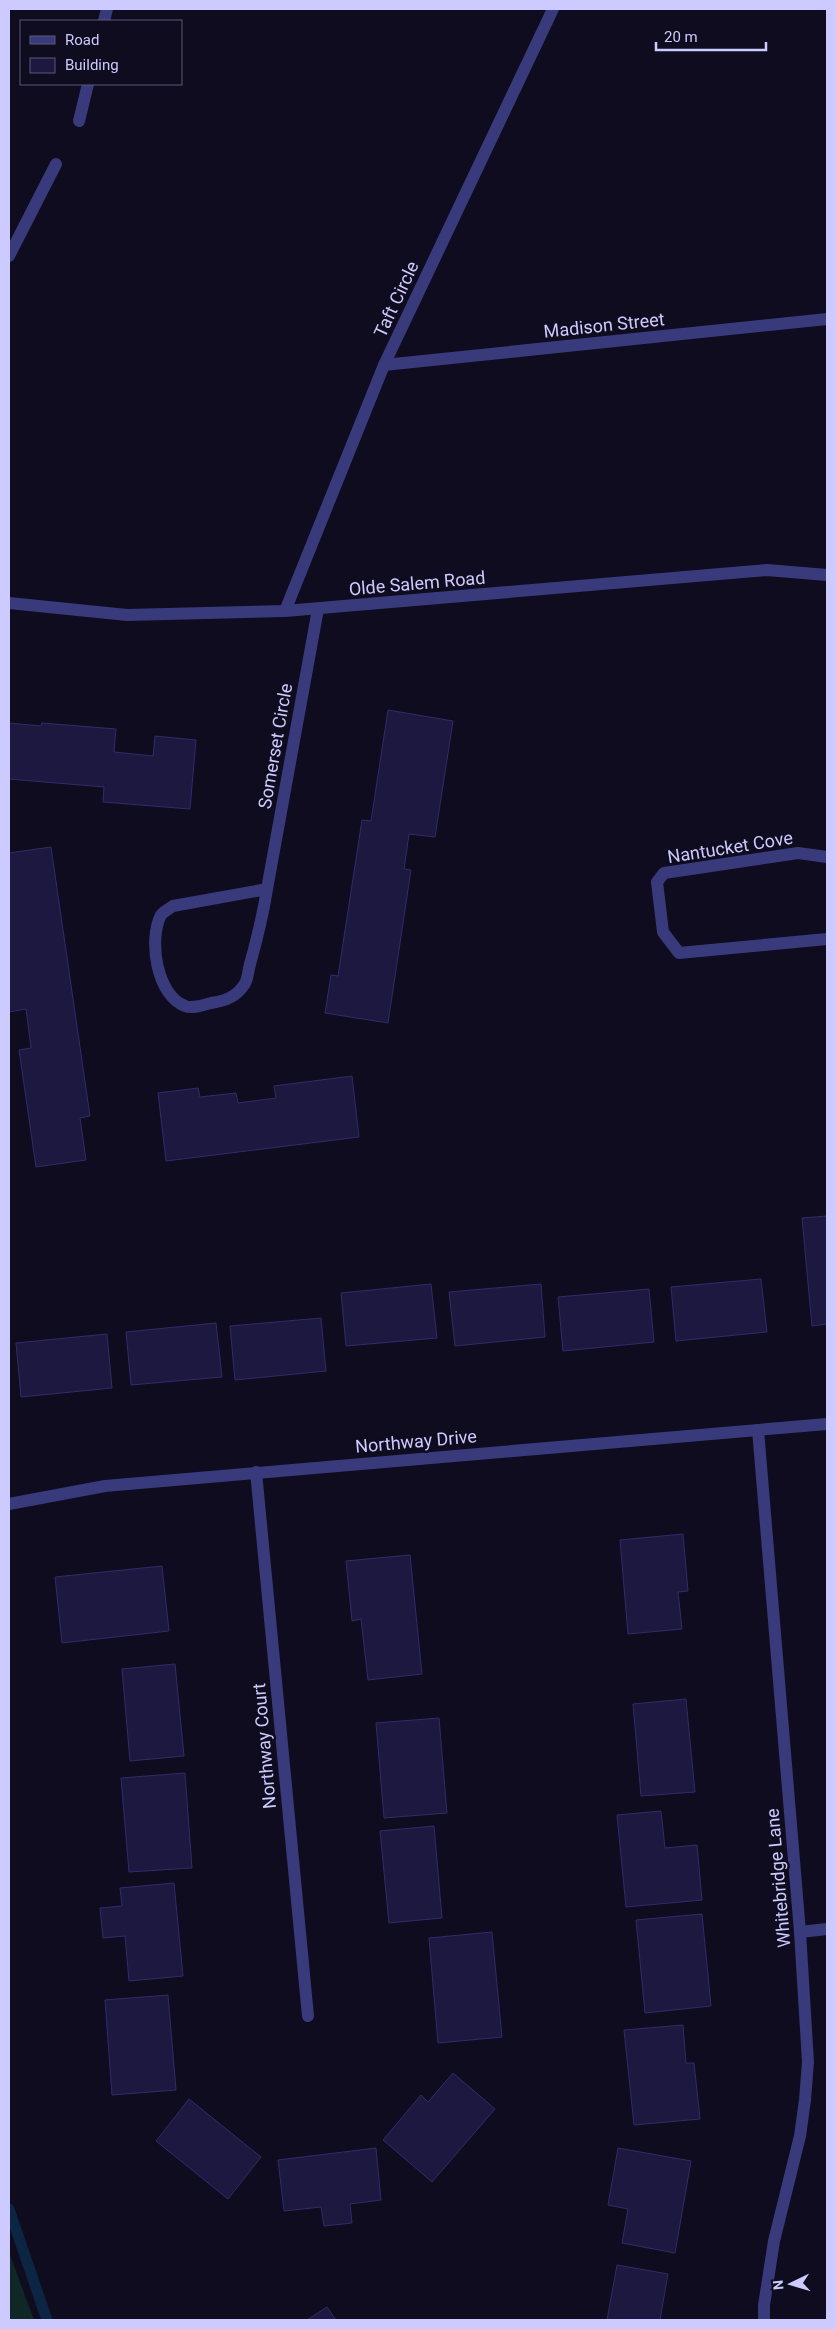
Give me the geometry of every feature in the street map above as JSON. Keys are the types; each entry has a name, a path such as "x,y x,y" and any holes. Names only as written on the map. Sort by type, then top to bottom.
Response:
{"street":[{"name":"Taft Circle","path":"285,611 384,365 553,9"},
{"path":"79,121 88,85"},
{"path":"9,256 56,164"},
{"name":"Madison Street","path":"384,365 827,319"},
{"name":"Olde Salem Road","path":"9,603 127,616 285,611 768,570 827,575"},
{"name":"Somerset Circle","path":"267,889 173,906 162,913 158,925 156,944 158,967 163,983 173,1000 187,1007 223,1001 236,994 245,984 267,889 318,609"},
{"name":"Nantucket Cove","path":"827,857 798,853 664,873 657,882 663,932 679,953 827,939"},
{"name":"Northway Drive","path":"9,1504 105,1486 827,1424"},
{"name":"Whitebridge Lane","path":"758,1430 800,1932 808,2062 806,2100 788,2193 774,2241 764,2305 764,2320"},
{"name":"Northway Court","path":"256,1472 308,2016"},
{"path":"800,1932 827,1929"}],"green space":[{"path":"9,2252 34,2320 9,2320"}],"building":[{"path":"388,710 453,721 435,837 409,834 404,869 411,870 388,1023 325,1013 331,975 338,976 362,820 371,821"},
{"path":"9,723 41,726 42,723 116,729 114,752 153,756 155,736 196,740 190,809 103,802 104,787 9,779"},
{"path":"51,847 90,1116 80,1118 86,1160 36,1167 19,1050 31,1048 26,1009 9,1012 9,853"},
{"path":"352,1076 359,1137 166,1161 158,1093 198,1088 200,1097 236,1093 238,1103 276,1098 274,1086"},
{"path":"827,1216 827,1324 812,1326 802,1218"},
{"path":"761,1279 767,1332 676,1341 671,1287"},
{"path":"431,1284 437,1338 346,1346 341,1293"},
{"path":"541,1284 545,1337 455,1346 449,1292"},
{"path":"649,1289 654,1342 563,1351 558,1297"},
{"path":"321,1318 326,1371 235,1380 230,1326"},
{"path":"216,1323 222,1377 131,1385 126,1332"},
{"path":"107,1334 112,1388 21,1397 16,1343"},
{"path":"683,1534 688,1591 678,1592 682,1629 628,1634 620,1540"},
{"path":"410,1555 422,1674 368,1680 361,1619 352,1621 346,1561"},
{"path":"162,1566 169,1631 62,1643 55,1577"},
{"path":"175,1664 184,1756 130,1761 122,1669"},
{"path":"686,1699 695,1792 641,1796 633,1704"},
{"path":"439,1718 447,1813 384,1818 376,1723"},
{"path":"185,1773 192,1868 129,1872 121,1778"},
{"path":"661,1811 665,1848 697,1845 702,1900 626,1907 617,1815"},
{"path":"434,1826 442,1918 389,1923 380,1831"},
{"path":"174,1883 183,1976 129,1981 125,1936 103,1938 100,1908 122,1906 120,1888"},
{"path":"702,1914 711,2006 645,2013 636,1920"},
{"path":"492,1932 502,2037 438,2043 429,1938"},
{"path":"168,1995 176,2090 112,2095 105,2000"},
{"path":"683,2025 686,2063 694,2063 700,2119 634,2125 624,2030"},
{"path":"453,2073 495,2109 432,2182 383,2140 421,2095 428,2102"},
{"path":"189,2099 261,2157 228,2199 156,2141"},
{"path":"376,2148 381,2200 350,2204 352,2223 324,2226 321,2207 284,2211 278,2160"},
{"path":"618,2148 691,2161 675,2253 622,2243 628,2209 608,2205"},
{"path":"617,2265 668,2274 660,2320 607,2320"},
{"path":"327,2307 336,2320 307,2320"}],"waterway":[{"path":"9,2209 47,2320"}]}
